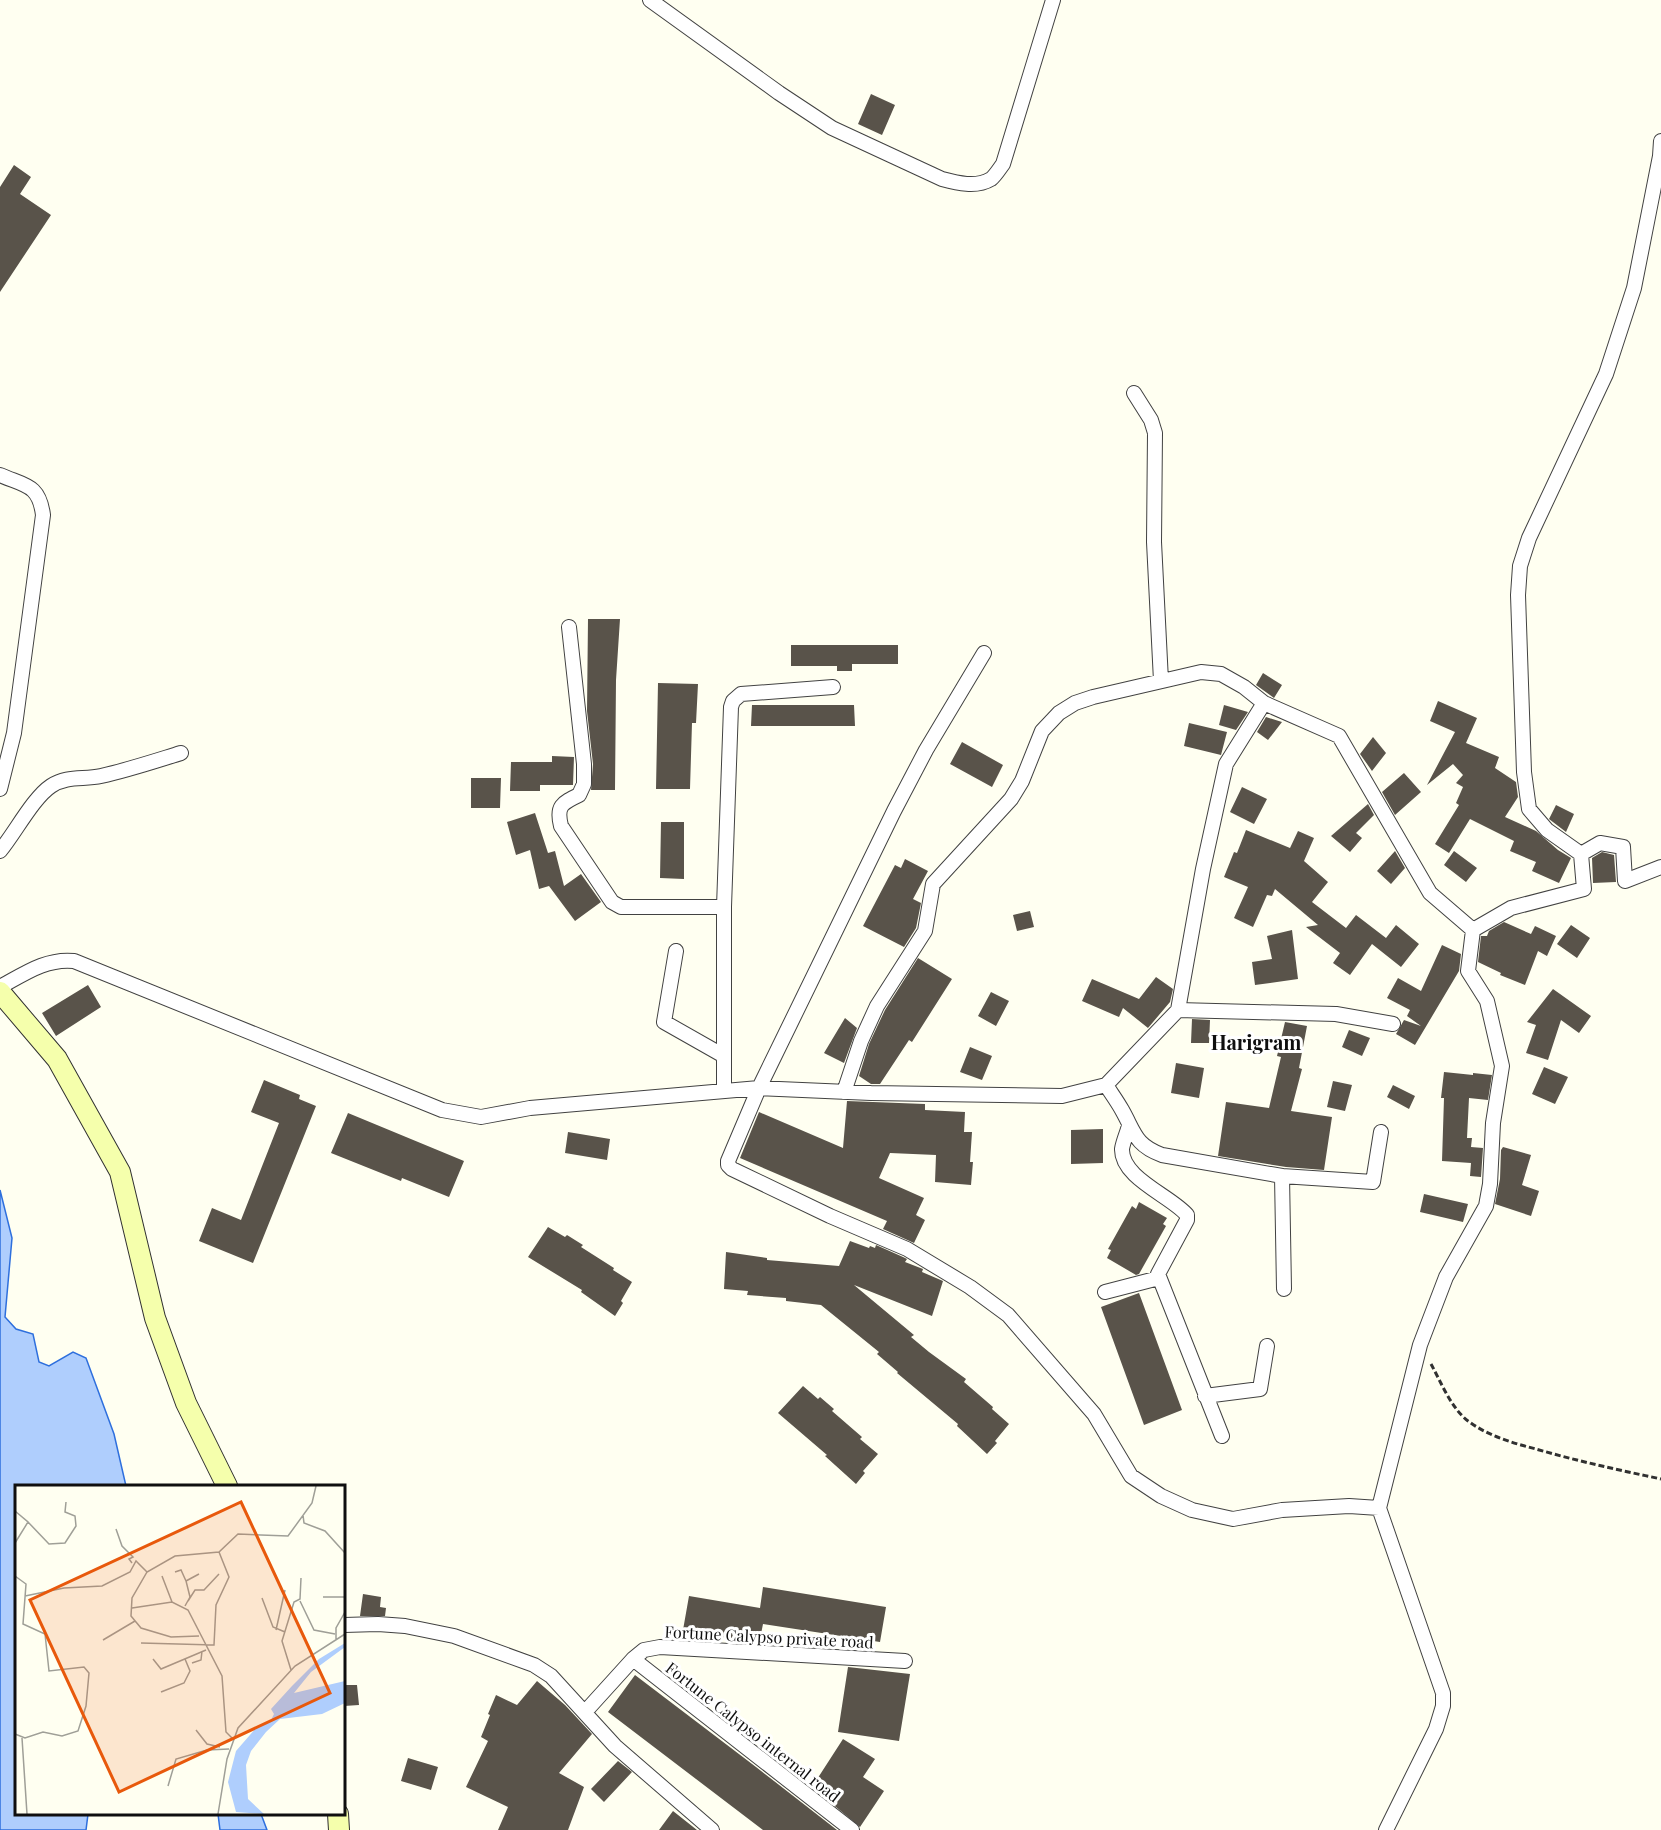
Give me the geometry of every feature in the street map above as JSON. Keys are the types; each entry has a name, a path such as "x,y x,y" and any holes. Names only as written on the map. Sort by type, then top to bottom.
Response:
{"main road":[{"path":"0,992 57,1059 120,1172 155,1318 186,1403 227,1485"},
{"path":"338,1815 339,1830"}],"street":[{"path":"650,0 779,93 832,128 942,179 959,184 972,184 991,179 1003,164 1053,0"},
{"path":"1473,930 1511,908 1584,889 1581,854 1547,830 1529,809 1524,772 1518,595 1520,566 1529,538 1610,363 1634,288 1661,141"},
{"path":"1134,393 1151,420 1155,433 1154,542 1161,681"},
{"path":"0,475 39,495 44,515 14,733 0,789"},
{"path":"569,627 584,764 584,784 579,795 565,802 560,808 558,815 561,826 612,902 621,907 724,906"},
{"path":"984,653 926,750 894,811 759,1088 728,1161 729,1165 830,1216 907,1249 969,1287 1008,1315 1094,1414 1131,1476 1161,1496 1192,1510 1233,1519 1282,1510 1349,1506 1379,1508"},
{"path":"844,1092 876,1006 925,931 933,884 1011,799 1022,781 1042,731 1059,713 1075,703 1093,697 1202,672 1212,672 1221,674 1244,687 1264,703 1339,736 1430,893 1473,930"},
{"path":"724,1089 724,906 731,707 733,701 741,694 833,687"},
{"path":"0,987 44,964 60,959 74,961 442,1110 481,1117 530,1108 724,1089 1062,1096 1106,1085 1178,1010 1203,869 1226,764 1264,703"},
{"path":"0,851 41,795 52,785 63,780 98,777 124,771 181,753"},
{"path":"1581,854 1600,843 1623,847 1625,881 1661,867"},
{"path":"1386,1830 1436,1729 1443,1706 1443,1692 1379,1508 1420,1345 1446,1277 1486,1206 1490,1184 1493,1123 1502,1066 1487,1001 1468,971 1473,930"},
{"path":"676,951 664,1022 724,1056"},
{"path":"1178,1010 1336,1014 1393,1024"},
{"path":"1106,1085 1123,1111 1139,1143 1162,1155 1282,1176 1371,1183 1375,1179 1381,1131"},
{"path":"1129,1126 1122,1148 1131,1169 1187,1215 1187,1220 1160,1269 1159,1278 1222,1437"},
{"path":"1282,1176 1284,1289"},
{"path":"1105,1292 1159,1278"},
{"path":"1205,1396 1260,1389 1267,1346"},
{"path":"345,1625 387,1624 454,1636 534,1665 551,1676 615,1746 712,1830"},
{"name":"Fortune Calypso private road","path":"585,1712 633,1659 644,1650 660,1647 906,1661"},
{"name":"Fortune Calypso internal road","path":"633,1659 852,1830"}],"path":[{"path":"1420,1345 1455,1406 1468,1420 1486,1431 1506,1441 1559,1456 1661,1479"}],"water":[{"path":"0,1190 12,1238 5,1317 16,1329 33,1334 39,1362 49,1366 73,1352 86,1358 114,1434 126,1485 15,1485 15,1815 88,1815 86,1830 0,1830"},
{"path":"218,1815 261,1815 267,1830 220,1830"}],"building":[{"path":"871,94 895,105 882,135 858,124"},
{"path":"14,165 31,177 20,194 51,215 0,292 0,187"},
{"path":"588,619 620,619 616,680 615,790 591,790 593,764 587,711"},
{"path":"791,645 898,645 898,664 852,664 852,671 837,671 837,666 791,666"},
{"path":"1263,673 1282,685 1274,698 1256,685"},
{"path":"658,683 698,684 696,723 692,723 690,789 656,789"},
{"path":"1438,701 1477,718 1466,743 1499,757 1495,768 1516,782 1518,797 1505,817 1536,831 1571,858 1559,883 1532,871 1536,862 1510,851 1514,841 1470,819 1449,853 1435,844 1459,805 1456,803 1463,787 1456,783 1463,775 1453,764 1427,785 1455,732 1430,721"},
{"path":"752,705 854,705 855,726 751,726"},
{"path":"1224,705 1248,712 1236,730 1219,725"},
{"path":"1266,717 1282,722 1268,740 1257,732"},
{"path":"1189,723 1227,732 1221,755 1184,746"},
{"path":"1373,737 1386,753 1372,771 1360,754"},
{"path":"962,742 1003,765 992,787 950,764"},
{"path":"552,756 574,757 573,785 540,785 540,791 510,791 511,762 552,762"},
{"path":"1404,773 1421,792 1395,815 1382,792"},
{"path":"471,778 501,778 500,808 471,808"},
{"path":"1242,787 1267,799 1254,824 1230,812"},
{"path":"1368,804 1374,815 1356,833 1362,838 1350,852 1331,836"},
{"path":"1556,805 1574,814 1566,832 1549,819"},
{"path":"535,813 548,853 555,851 564,886 581,874 601,902 575,921 549,886 539,889 530,850 516,855 507,822"},
{"path":"661,822 684,822 684,879 660,878"},
{"path":"1246,830 1290,848 1298,831 1314,838 1304,861 1328,882 1312,902 1346,928 1356,915 1386,938 1396,925 1419,944 1401,967 1372,944 1350,975 1333,963 1340,953 1306,927 1318,925 1275,889 1272,896 1267,895 1253,927 1234,918 1248,887 1224,877"},
{"path":"1395,851 1405,868 1391,884 1377,871"},
{"path":"1454,851 1477,868 1466,882 1444,865"},
{"path":"1602,852 1614,855 1616,882 1593,883 1592,858"},
{"path":"905,859 928,871 913,899 921,903 916,928 904,947 863,926 895,865 901,868"},
{"path":"1030,911 1034,927 1017,931 1013,915"},
{"path":"1504,922 1531,934 1535,926 1556,936 1547,956 1538,951 1525,985 1500,975 1501,973 1478,962 1481,936 1487,936 1489,931"},
{"path":"1571,925 1590,938 1577,958 1557,944"},
{"path":"1292,930 1298,979 1255,985 1252,962 1272,959 1267,936"},
{"path":"1442,945 1461,954 1459,971 1415,1045 1396,1034 1404,1020 1421,1026 1407,1016 1410,1010 1387,998 1398,978 1421,991"},
{"path":"918,958 952,979 912,1042 909,1040 880,1084 871,1084 859,1076 869,1044 885,1010"},
{"path":"1156,977 1173,989 1170,1002 1148,1028 1123,1008 1119,1017 1082,1001 1092,979 1139,999"},
{"path":"88,985 101,1007 56,1036 42,1013"},
{"path":"1553,989 1591,1016 1579,1033 1561,1020 1548,1060 1526,1053 1536,1025 1527,1022"},
{"path":"991,992 1009,1001 996,1026 978,1016"},
{"path":"845,1018 857,1028 844,1063 824,1053"},
{"path":"1192,1019 1210,1020 1209,1043 1191,1043"},
{"path":"1285,1022 1307,1026 1299,1068 1302,1069 1291,1111 1332,1117 1324,1170 1286,1167 1218,1156 1226,1102 1269,1108 1281,1057 1277,1056"},
{"path":"1349,1030 1370,1038 1362,1056 1342,1047"},
{"path":"970,1047 992,1056 982,1080 960,1072"},
{"path":"1176,1063 1204,1068 1199,1098 1171,1093"},
{"path":"1544,1067 1568,1077 1555,1104 1532,1094"},
{"path":"1444,1072 1492,1075 1488,1100 1469,1098 1467,1138 1472,1138 1471,1147 1483,1148 1481,1177 1470,1176 1471,1163 1442,1161 1444,1098 1441,1098"},
{"path":"264,1080 300,1095 299,1099 316,1106 253,1263 199,1241 212,1208 241,1220 279,1123 251,1112"},
{"path":"1333,1081 1352,1085 1345,1111 1327,1107"},
{"path":"1393,1085 1415,1096 1409,1109 1387,1097"},
{"path":"847,1101 925,1104 925,1110 965,1112 964,1132 972,1132 971,1185 935,1182 936,1155 890,1153 879,1178 924,1198 916,1215 925,1220 914,1243 883,1229 887,1221 740,1158 759,1112 843,1148"},
{"path":"348,1113 464,1161 449,1197 331,1153"},
{"path":"1103,1129 1103,1163 1071,1164 1071,1130"},
{"path":"568,1132 610,1139 607,1160 565,1153"},
{"path":"1503,1147 1531,1155 1522,1185 1539,1191 1531,1216 1495,1204"},
{"path":"1424,1194 1468,1204 1463,1222 1420,1212"},
{"path":"1139,1202 1167,1218 1163,1224 1166,1226 1139,1274 1136,1275 1107,1258 1111,1250 1108,1249 1132,1206 1136,1209"},
{"path":"548,1227 583,1245 581,1247 632,1282 615,1316 581,1292 582,1290 528,1257"},
{"path":"850,1241 869,1248 870,1246 875,1248 876,1245 907,1259 905,1262 943,1281 932,1316 854,1285 914,1335 911,1337 966,1379 964,1382 1009,1424 987,1454 957,1426 958,1424 897,1373 877,1354 879,1352 821,1305 786,1301 786,1298 747,1295 748,1291 724,1289 726,1252 767,1258 767,1260 839,1266"},
{"path":"1139,1293 1182,1410 1144,1425 1101,1307"},
{"path":"803,1386 834,1409 832,1411 878,1454 863,1471 865,1473 856,1484 825,1456 827,1455 778,1413"},
{"path":"763,1587 886,1607 880,1642 763,1624 759,1644 683,1630 689,1596 760,1608"},
{"path":"363,1594 381,1597 380,1607 386,1608 385,1616 360,1616"},
{"path":"848,1667 910,1674 899,1741 838,1732"},
{"path":"635,1675 837,1830 763,1830 608,1712"},
{"path":"537,1681 565,1705 592,1734 559,1773 584,1787 568,1830 498,1830 508,1807 466,1787 488,1741 481,1737 496,1695 517,1705"},
{"path":"345,1685 357,1685 359,1705 345,1706"},
{"path":"843,1739 875,1759 863,1777 884,1791 860,1827 812,1787"},
{"path":"408,1758 438,1767 431,1790 401,1781"},
{"path":"618,1761 632,1772 604,1802 591,1789"},
{"path":"673,1811 697,1830 659,1830"}],"district":[{"name":"Harigram","path":"1256,1043"}]}
